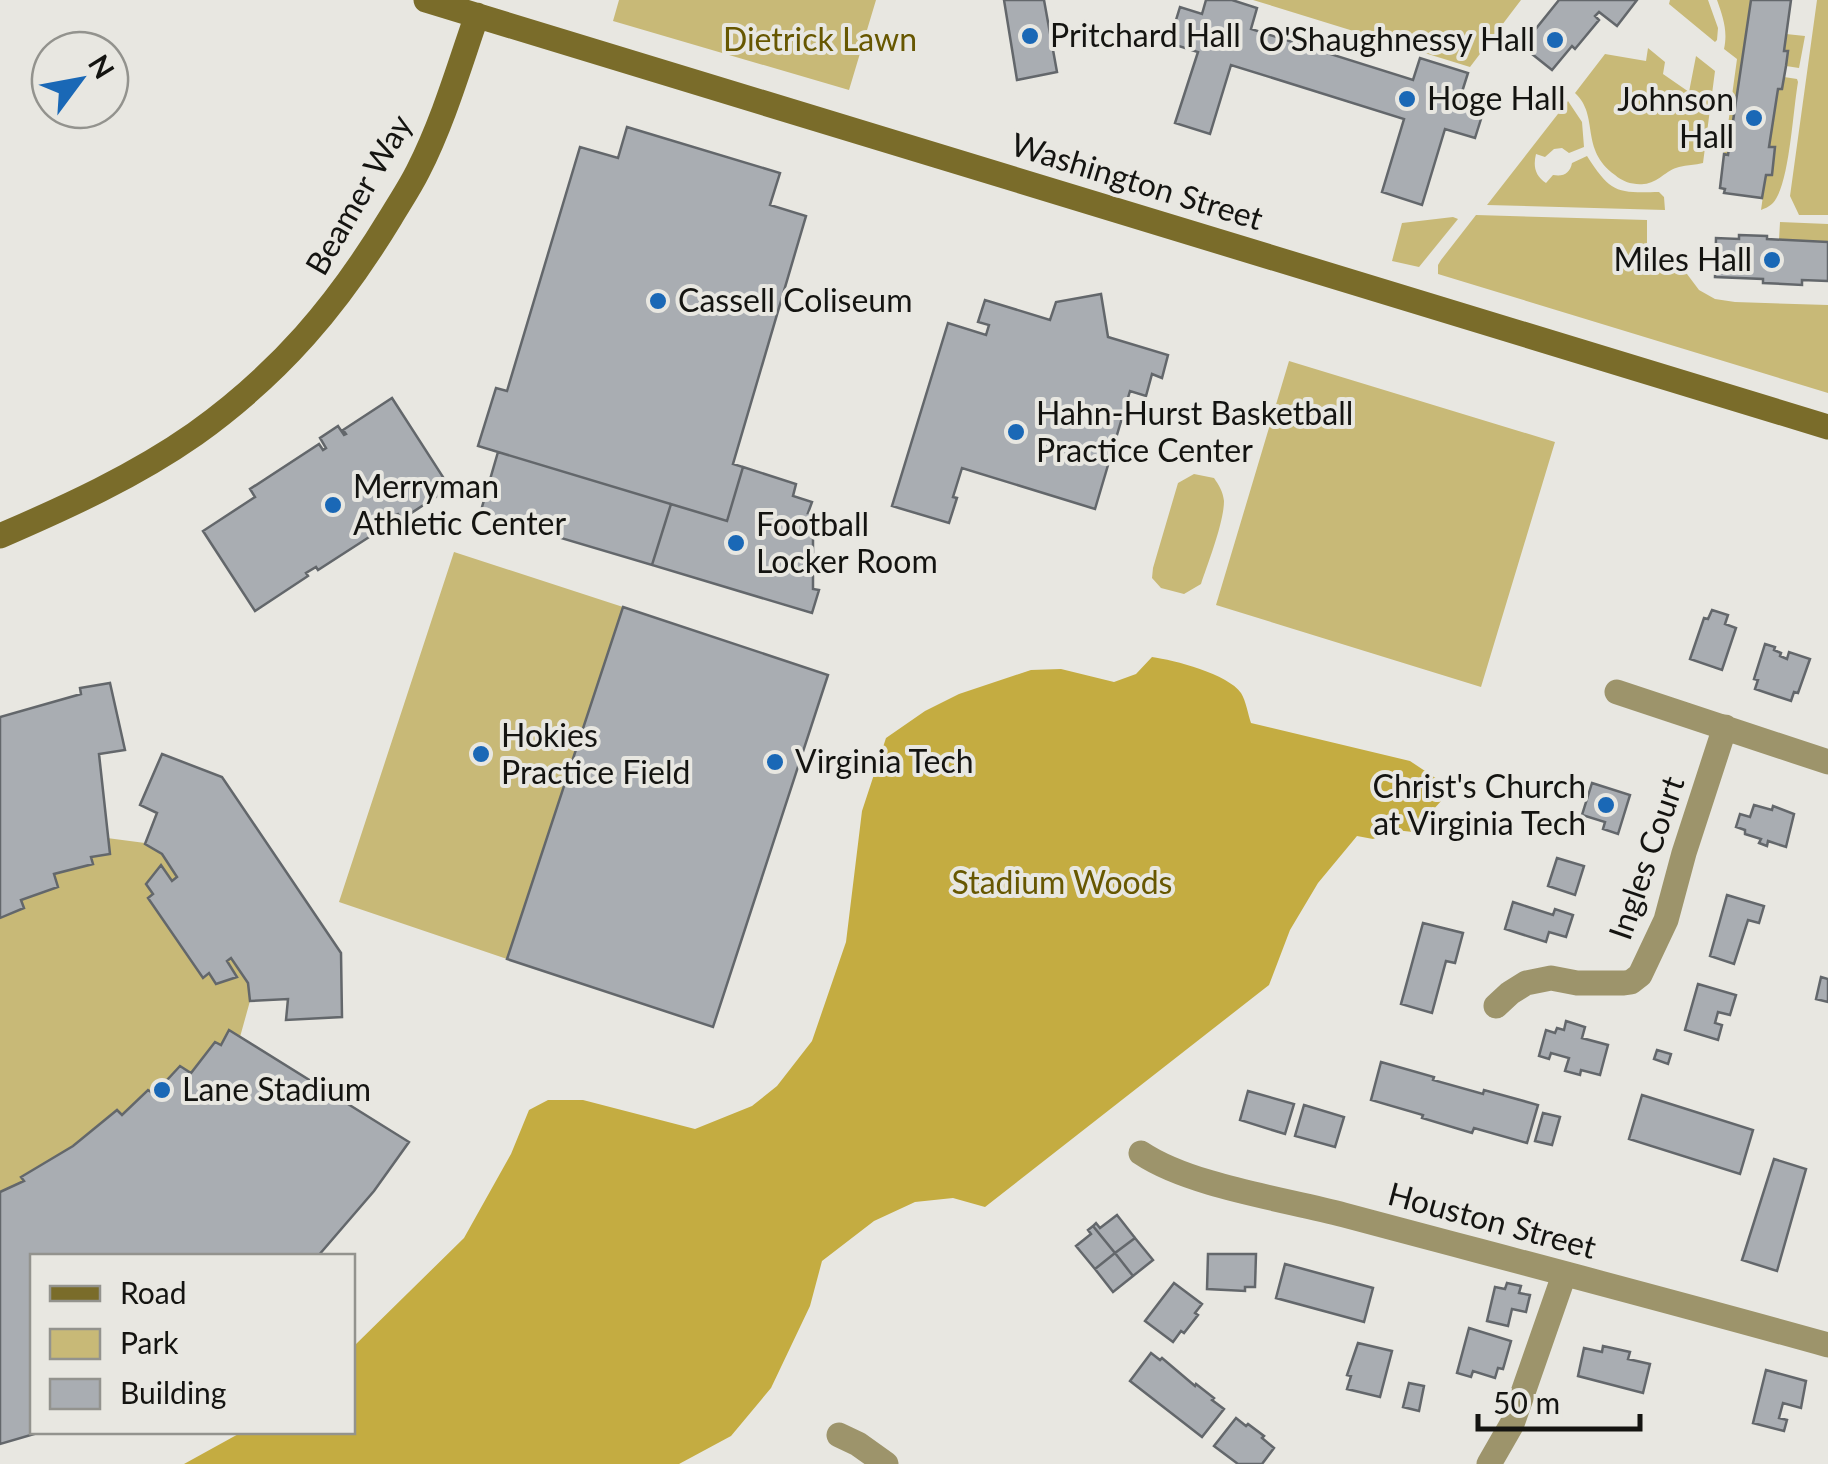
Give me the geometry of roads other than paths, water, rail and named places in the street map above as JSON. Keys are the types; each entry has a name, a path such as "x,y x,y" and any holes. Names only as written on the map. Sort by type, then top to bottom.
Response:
{"main road":[{"name":"Washington Street","path":"426,0 1828,427"},
{"name":"Beamer Way","path":"0,536 102,489 192,436 280,364 316,325 366,259 418,172 477,15"}],"street":[{"path":"1616,692 1828,762"},
{"name":"Ingles Court","path":"1496,1006 1526,984 1550,978 1576,983 1624,983 1640,975 1666,920 1725,728"},
{"name":"Houston Street","path":"1140,1153 1210,1182 1828,1345"},
{"path":"1488,1464 1512,1424 1564,1275"},
{"path":"838,1435 886,1464"}],"place":[{"name":"Pritchard Hall","path":"1030,36"},
{"name":"O'Shaughnessy Hall","path":"1555,40"},
{"name":"Hoge Hall","path":"1407,99"},
{"name":"Johnson Hall","path":"1754,118"},
{"name":"Miles Hall","path":"1772,260"},
{"name":"Cassell Coliseum","path":"658,301"},
{"name":"Hahn-Hurst Basketball Practice Center","path":"1016,432"},
{"name":"Merryman Athletic Center","path":"333,505"},
{"name":"Football Locker Room","path":"736,543"},
{"name":"Hokies Practice Field","path":"481,754"},
{"name":"Virginia Tech","path":"775,762"},
{"name":"Christ's Church at Virginia Tech","path":"1606,805"},
{"name":"Lane Stadium","path":"162,1090"}],"park label":[{"name":"Dietrick Lawn","path":"820,40"},
{"name":"Stadium Woods","path":"1062,883"}]}
